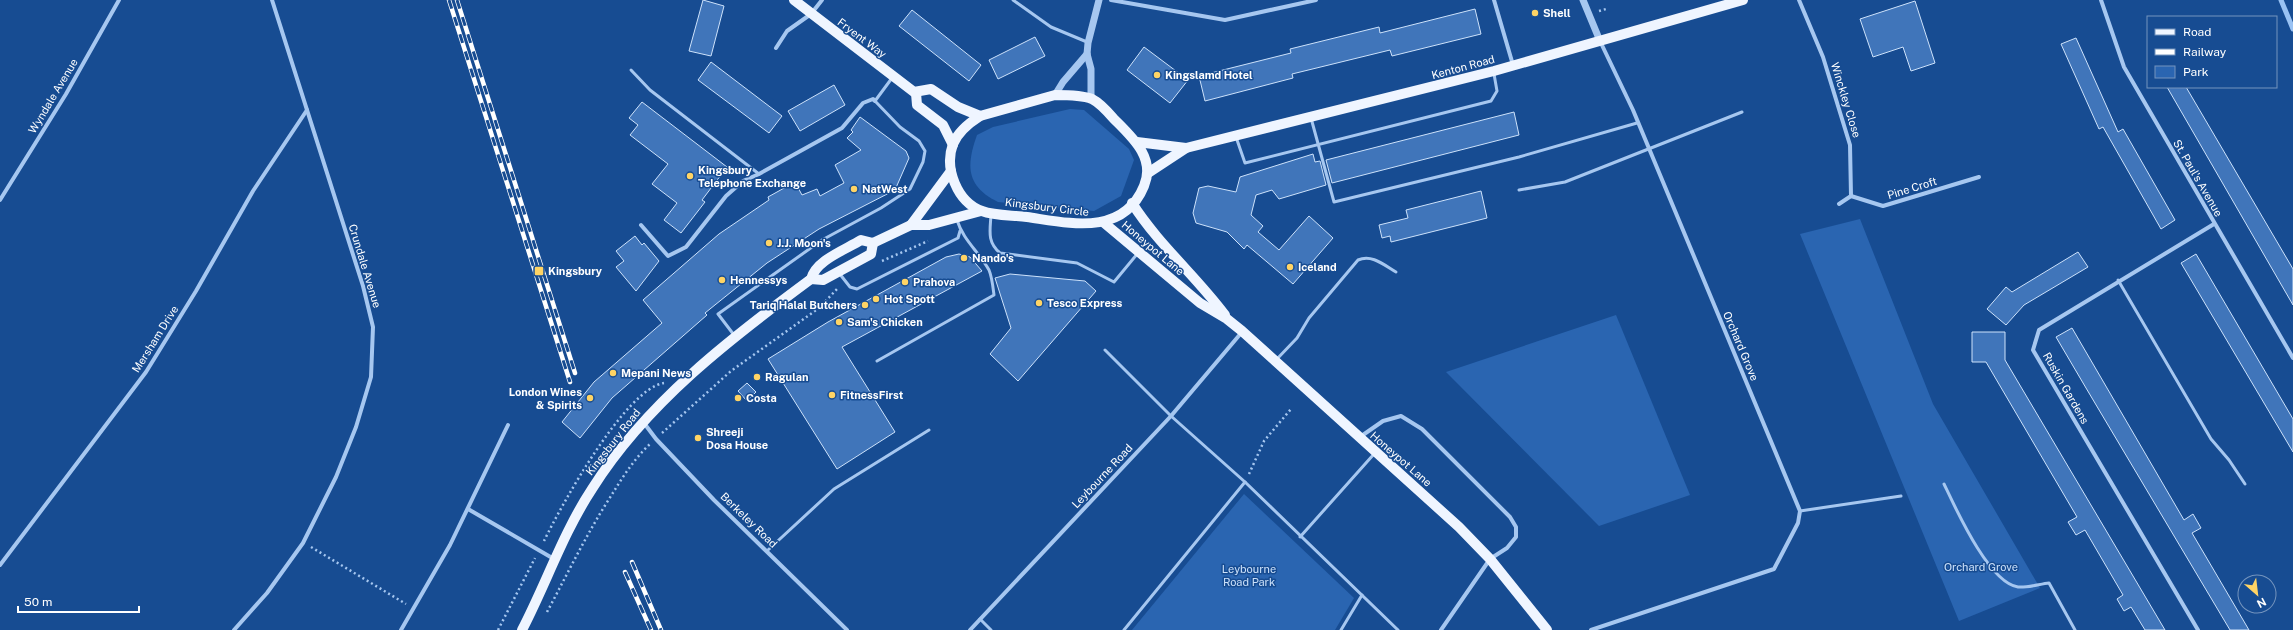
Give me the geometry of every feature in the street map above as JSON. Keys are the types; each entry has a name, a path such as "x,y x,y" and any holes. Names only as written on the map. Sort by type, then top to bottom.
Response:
{"main road":[{"name":"Fryent Way","path":"794,0 893,77 916,93"},
{"name":"Kenton Road","path":"1148,173 1186,148 1494,72 1743,0"},
{"path":"980,116 958,107 931,89 916,93 917,105 943,125 953,145 969,123 980,116 1056,95 1091,99 1107,111 1137,142 1143,152 1148,173"},
{"name":"Kenton Road","path":"1137,142 1186,148"},
{"name":"Kingsbury Circle","path":"953,145 951,171 962,197 986,211 1075,224 1104,222 1119,215 1132,203 1144,186 1148,173"},
{"name":"Kingsbury Road","path":"911,225 951,171"},
{"name":"Honeypot Lane","path":"1132,203 1152,232 1209,294 1227,319"},
{"name":"Kingsbury Road","path":"522,630 536,603 554,559 592,489 643,421 676,389 736,337 811,279 817,266 855,244 864,240 873,243 911,225 929,225 956,216 986,211"},
{"name":"Honeypot Lane","path":"1104,222 1200,303 1227,319 1242,331 1359,438 1445,513 1490,559 1547,630"},
{"path":"811,279 823,280 871,254 873,243"}],"street":[{"name":"Wyndale Avenue","path":"0,200 66,94 119,0"},
{"name":"Crundale Avenue","path":"234,630 267,592 302,543 336,477 356,427 370,377 373,327 363,286 337,209 272,0"},
{"path":"776,48 787,30 811,14 822,0"},
{"path":"1091,99 1092,69 1087,54 1088,43 1099,0"},
{"path":"1111,0 1225,20 1316,0"},
{"path":"1494,0 1513,66"},
{"path":"1583,0 1600,41"},
{"name":"Winckley Close","path":"1799,0 1823,57 1850,145 1851,196"},
{"name":"St. Paul's Avenue","path":"2101,0 2124,67 2293,358"},
{"name":"Orchard Grove","path":"1600,41 1612,70 1619,77 1800,512"},
{"path":"1056,95 1063,82 1087,54"},
{"path":"640,225 668,256 686,247 726,196 743,181 759,174 842,128 862,103 873,99 874,101"},
{"name":"Mersham Drive","path":"0,565 146,372 196,291 253,191 307,110"},
{"name":"Pine Croft","path":"1851,196 1883,206 1979,177"},
{"path":"1839,204 1851,196"},
{"name":"Ruskin Gardens","path":"2198,630 2033,350 2039,330 2118,280 2214,224"},
{"name":"Leybourne Road","path":"970,630 1171,416 1242,331"},
{"path":"1359,438 1383,421 1401,416 1422,429 1510,517 1516,528 1516,537 1490,559 1441,630"},
{"name":"Berkeley Road","path":"643,421 656,439 704,489 768,550 847,630"},
{"path":"401,630 468,509 508,426"},
{"path":"468,509 554,559"},
{"path":"1591,630 1774,570 1798,523 1800,512"}],"lane":[{"path":"1013,0 1051,27 1088,43"},
{"path":"631,70 650,90 759,174"},
{"path":"1236,136 1245,163 1491,101 1497,92 1494,72"},
{"path":"736,337 718,314 822,240 881,208 910,189 923,162 925,151 919,141 874,101 893,77"},
{"path":"1519,190 1565,182 1648,147 1742,112"},
{"path":"1311,118 1334,202 1519,157 1637,123"},
{"path":"986,211 989,239 994,248 1000,253 1077,263 1114,282 1140,252"},
{"path":"877,361 994,295 989,270 960,230 956,216"},
{"path":"839,272 850,287 857,289 958,238 960,230"},
{"path":"1274,361 1297,338 1309,318 1358,260 1364,257 1371,258 1396,272"},
{"path":"2118,280 2211,439 2229,460 2245,484"},
{"path":"1105,350 1171,416 1245,482 1300,537 1398,630"},
{"path":"768,550 834,489 930,430"},
{"path":"1300,537 1375,452"},
{"path":"1124,630 1245,482"},
{"path":"1944,484 1967,531 2002,581 2018,587 2049,583 2076,630"},
{"path":"1800,512 1901,496"},
{"path":"1341,630 1362,595"},
{"path":"980,619 991,630"}],"path":[{"path":"878,264 934,238"},
{"path":"663,432 731,371 819,308 834,290"},
{"path":"542,546 563,502 590,460 638,398 650,387 663,382 676,389"},
{"path":"1245,482 1264,441 1291,409"},
{"path":"545,616 587,534 622,478 648,446"},
{"path":"302,543 414,608"},
{"path":"498,630 536,557"}],"green space":[{"path":"1070,109 1084,110 1129,149 1134,160 1121,196 1094,211 998,202 987,196 974,182 970,166 973,146 977,135 993,127"},
{"name":"Orchard Grove","path":"1860,219 1933,404 2040,588 1959,621 1800,234"},
{"path":"1616,315 1690,495 1599,526 1446,372"},
{"name":"Leybourne Road Park","path":"1244,494 1354,598 1335,630 1132,630"}],"building":[{"path":"703,0 724,6 711,56 689,51"},
{"path":"1915,1 1935,63 1911,71 1903,47 1873,57 1860,19"},
{"path":"1475,9 1481,34 1392,56 1390,50 1292,74 1293,78 1205,101 1199,76 1291,53 1290,49 1379,27 1380,33"},
{"path":"912,10 981,65 969,81 899,26"},
{"path":"1035,37 1045,56 998,79 989,60"},
{"path":"2076,38 2118,132 2123,129 2175,220 2161,229 2103,127 2099,129 2061,44"},
{"name":"Kingslamd Hotel","path":"1144,47 1188,80 1170,103 1127,70"},
{"path":"711,62 782,116 769,133 698,80"},
{"path":"834,85 845,105 800,131 788,111"},
{"path":"2168,88 2187,88 2293,269 2293,305"},
{"name":"Kingsbury Telephone Exchange","path":"642,102 727,167 702,200 705,202 681,233 664,220 677,203 652,184 668,164 630,135 638,125 629,118"},
{"path":"1514,112 1519,135 1332,183 1326,160"},
{"path":"860,117 906,151 909,158 895,190 819,229 767,263 705,313 707,315 612,398 580,438 562,422 594,382 662,323 643,300 719,234 769,200 768,197 795,182 802,195 817,189 820,196 844,183 835,165 861,150 847,138 853,132 851,130"},
{"path":"1313,154 1315,162 1320,161 1326,185 1279,199 1272,190 1256,195 1251,215 1263,226 1258,232 1279,250 1309,216 1333,238 1293,284 1247,245 1244,249 1227,232 1196,223 1193,213 1199,188 1208,186 1236,192 1240,177"},
{"path":"1481,191 1487,218 1391,242 1390,236 1382,238 1379,225 1408,218 1406,210"},
{"path":"635,236 642,245 644,243 659,261 636,291 616,267 624,261 616,251"},
{"path":"2078,252 2088,267 2024,305 2006,325 1987,309 2006,287 2012,292"},
{"path":"959,254 970,257 982,271 842,347 895,432 837,469 768,359 828,322 946,257"},
{"path":"2196,254 2293,419 2293,452 2181,263"},
{"path":"1010,274 1085,281 1096,291 1018,381 990,354 1011,328 995,278"},
{"path":"2072,328 2184,520 2193,514 2201,528 2192,533 2237,610 2237,614 2240,614 2249,630 2230,630 2056,337"},
{"path":"1972,332 2005,332 2005,360 2165,630 2145,630 2131,607 2124,611 2117,599 2123,595 2085,530 2076,535 2068,522 2077,517 1986,362 1972,362"},
{"path":"747,383 756,392 747,401 738,391"}],"waterway":[{"path":"2281,0 2293,29"}],"railway":[{"path":"449,0 570,382"},
{"path":"457,0 575,373"},
{"path":"632,562 661,630"},
{"path":"625,572 651,630"}],"place":[{"name":"Shell","path":"1535,13"},
{"name":"Kingslamd Hotel","path":"1157,75"},
{"name":"Kingsbury Telephone Exchange","path":"690,176"},
{"name":"NatWest","path":"854,189"},
{"name":"J.J. Moon's","path":"769,243"},
{"name":"Nando's","path":"964,258"},
{"name":"Iceland","path":"1290,267"},
{"name":"Kingsbury","path":"539,271"},
{"name":"Hennessys","path":"722,280"},
{"name":"Prahova","path":"905,282"},
{"name":"Hot Spott","path":"876,299"},
{"name":"Tesco Express","path":"1039,303"},
{"name":"Tariq Halal Butchers","path":"865,305"},
{"name":"Sam's Chicken","path":"839,322"},
{"name":"Mepani News","path":"613,373"},
{"name":"Ragulan","path":"757,377"},
{"name":"FitnessFirst","path":"832,395"},
{"name":"London Wines & Spirits","path":"590,398"},
{"name":"Costa","path":"738,398"},
{"name":"Shreeji Dosa House","path":"698,438"}]}
